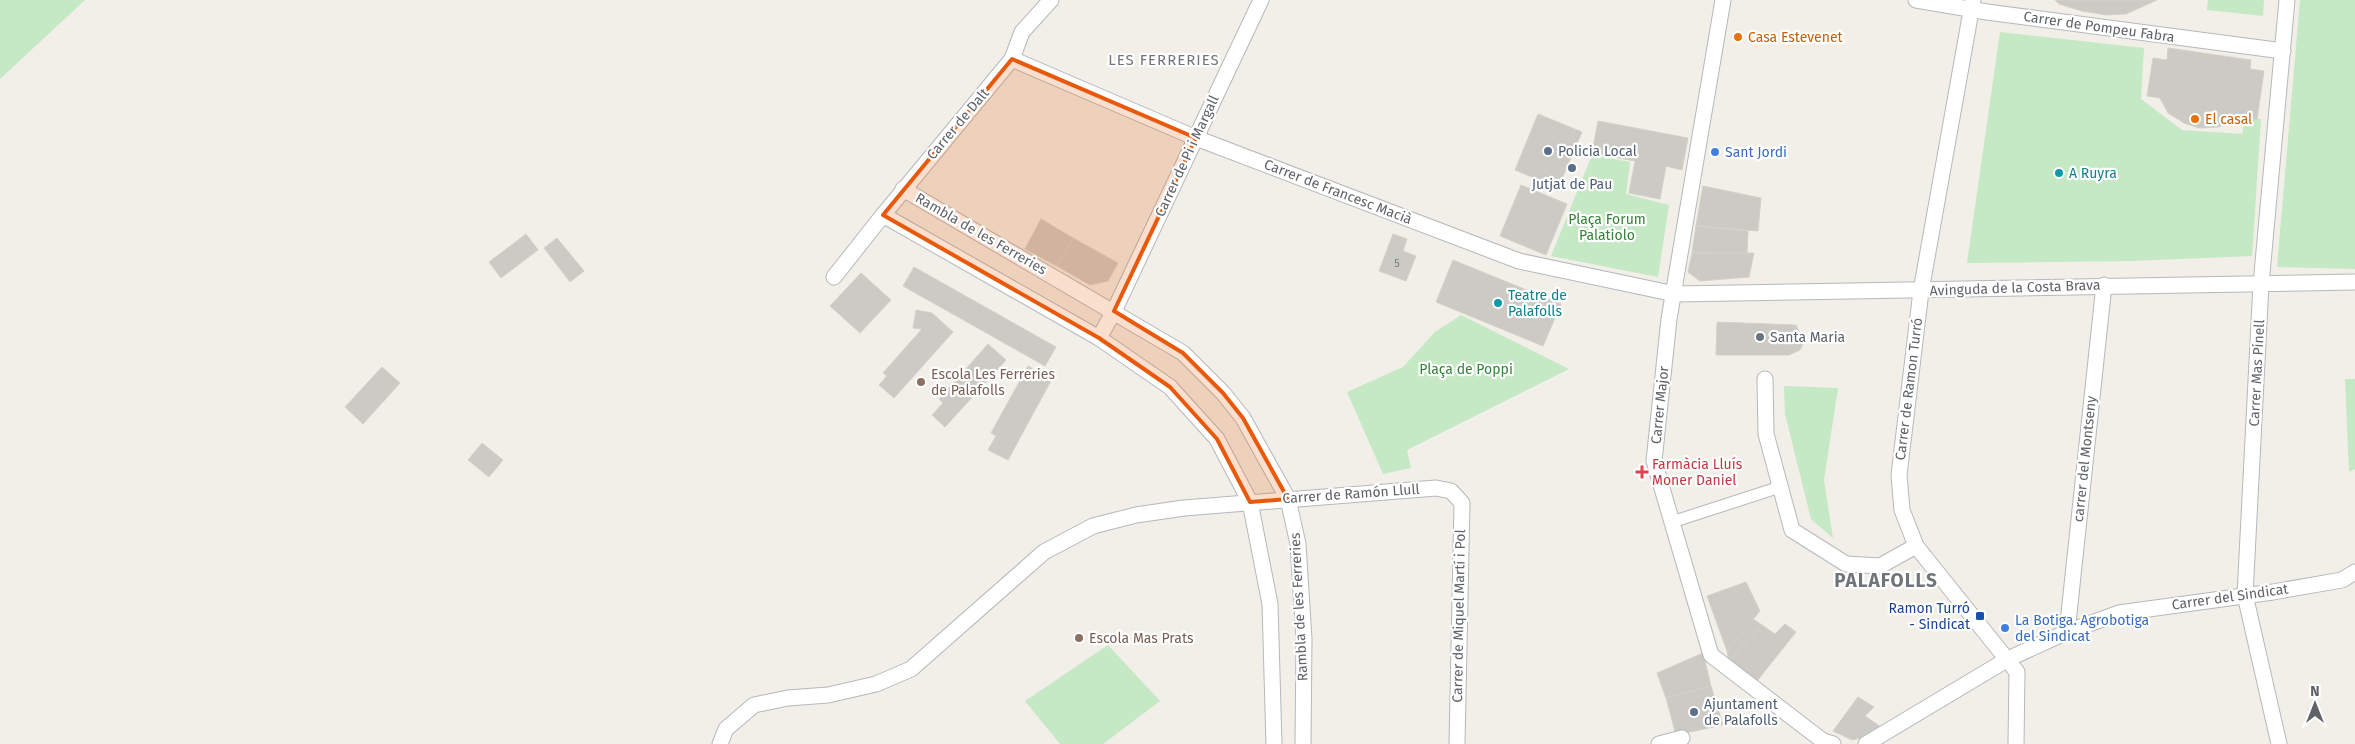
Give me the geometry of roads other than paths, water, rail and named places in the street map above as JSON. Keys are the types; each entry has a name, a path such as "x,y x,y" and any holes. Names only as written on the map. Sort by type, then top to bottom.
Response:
{"street":[{"name":"Carrer de Dalt","path":"903,189 1012,59 1022,32 1051,0"},
{"name":"Carrer de Pi i Margall","path":"1099,338 1114,311 1261,0"},
{"name":"Carrer Major","path":"1723,0 1675,294 1669,319 1654,462 1711,655 1823,741 1832,744"},
{"name":"Carrer de Pompeu Fabra","path":"1916,0 1973,5 2283,51"},
{"name":"Carrer Mas Pinell","path":"2279,744 2245,595 2261,284 2287,0"},
{"name":"Carrer de Ramon Turró","path":"1973,5 1921,291 1899,474 1902,510 1916,546 2017,672 2016,744"},
{"name":"Carrer de Francesc Macià","path":"1012,59 1196,138 1519,261 1675,294"},
{"name":"Rambla de les Ferreries","path":"1274,744 1270,604 1250,502 1217,439 1170,387 1099,338 883,215 903,189 1183,353 1223,393 1243,418 1288,499 1299,554 1304,639 1303,744"},
{"path":"834,276 883,215"},
{"name":"Avinguda de la Costa Brava","path":"1675,294 2355,282"},
{"name":"carrer del Montseny","path":"2067,632 2104,285"},
{"path":"1765,379 1766,434 1792,530 1846,564 1880,566 1916,546"},
{"path":"1672,522 1780,487"},
{"name":"Carrer de Ramón Llull","path":"720,744 726,729 754,705 788,698 828,695 876,684 911,669 1044,552 1093,526 1136,515 1250,502 1436,488 1451,491"},
{"name":"Carrer de Miquel Martí i Pol","path":"1451,491 1462,503 1457,744"},
{"name":"Carrer del Sindicat","path":"1866,744 2008,659 2067,632 2119,613 2342,580 2355,572"},
{"path":"1659,744 1682,738"}],"place":[{"name":"Casa Estevenet","path":"1738,37"},
{"name":"El casal","path":"2195,119"},
{"name":"Policia Local","path":"1548,151"},
{"name":"Sant Jordi","path":"1715,152"},
{"name":"Jutjat de Pau","path":"1572,168"},
{"name":"A Ruyra","path":"2059,173"},
{"name":"Teatre de Palafolls","path":"1498,303"},
{"name":"Santa Maria","path":"1760,337"},
{"name":"Escola Les Ferreries de Palafolls","path":"921,382"},
{"name":"Farmàcia Lluís Moner Daniel","path":"1642,472"},
{"name":"Ramon Turró - Sindicat","path":"1980,616"},
{"name":"La Botiga. Agrobotiga del Sindicat","path":"2005,628"},
{"name":"Escola Mas Prats","path":"1079,638"},
{"name":"Ajuntament de Palafolls","path":"1694,712"}],"district":[{"name":"LES FERRERIES","path":"1164,60"},
{"name":"PALAFOLLS","path":"1886,580"}],"park label":[{"name":"Plaça Forum Palatiolo","path":"1607,227"},
{"name":"Plaça de Poppi","path":"1466,369"}]}
